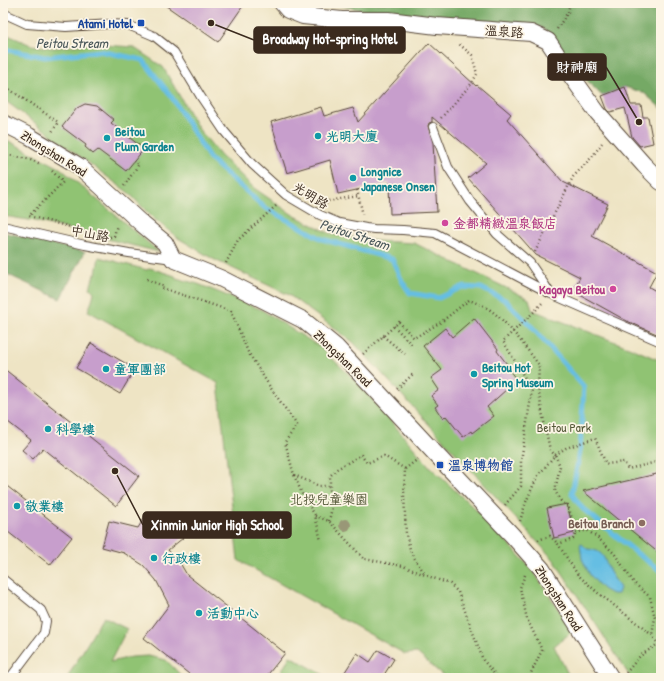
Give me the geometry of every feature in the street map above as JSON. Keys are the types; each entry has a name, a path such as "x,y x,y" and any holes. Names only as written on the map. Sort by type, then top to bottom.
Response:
{"street":[{"name":"溫泉路","path":"282,3 288,10 303,16 342,20 389,20 437,26 531,33 548,41"},
{"path":"548,41 597,112 661,182"},
{"name":"Zhongshan Road","path":"3,123 29,136 79,166 142,224 166,243 173,258 220,278 302,320 336,347 542,569 617,677"}],"lane":[{"name":"光明路","path":"3,13 27,24 66,27 111,24 128,25 154,36 174,52 201,97 224,131 252,164 286,195 320,215 339,223 374,229 435,233 551,294 661,342"},
{"path":"433,127 448,167 470,201 497,234 530,263 551,294"},
{"name":"中山路","path":"3,226 84,245 129,253 173,258"},
{"path":"3,579 41,610 46,621 44,633 10,678"}],"path":[{"path":"548,41 568,12 570,3"},
{"path":"433,127 472,84 476,74 472,56 437,26"},
{"path":"3,86 58,122 49,136"},
{"path":"530,263 572,177 592,157 603,142"},
{"path":"3,154 28,159 42,165"},
{"path":"122,188 139,164 134,161"},
{"path":"48,168 54,172 62,182 29,216 82,230"},
{"path":"358,190 366,228"},
{"path":"320,215 328,201 359,196"},
{"path":"224,267 238,240 281,202"},
{"path":"103,235 110,237 114,236 118,222"},
{"path":"147,279 163,286 162,288 231,311 248,352 272,390 297,425 285,442 294,475 303,496 315,516 321,541"},
{"path":"358,358 399,322 414,338 441,322 469,300 484,306 495,314 513,331 539,365 538,387 542,412 550,450 555,455 560,466 555,491 561,501 568,504 576,534"},
{"path":"502,509 521,486 521,461 532,390 503,341 535,311"},
{"path":"394,326 413,346"},
{"path":"383,336 405,354"},
{"path":"392,393 413,374"},
{"path":"519,525 526,502 537,477 555,455 566,448 595,438 606,464 624,462 628,469 661,461"},
{"path":"329,522 334,499 329,486 330,476 333,472 361,455 367,463 384,456 406,469 404,495 406,534 411,553 425,575"},
{"path":"294,475 319,486 329,486"},
{"path":"315,516 329,522 364,559 403,566 450,584 458,592 483,660 498,678"},
{"path":"558,544 573,539 576,534 582,531 588,531 597,537 614,553 634,583 650,597 655,618 652,635"},
{"path":"534,542 550,536 558,544 578,575 598,593 652,635 661,646"},
{"path":"532,678 531,673 542,650 527,619 520,588 528,569 542,569"},
{"path":"617,677 640,656 658,644"}],"green space":[{"path":"327,3 661,3 661,108 644,93 625,87 602,96 580,73 544,28 441,16 372,12"},
{"name":"Beitou Park","path":"3,33 31,45 53,48 88,44 133,47 163,67 198,128 220,155 254,188 293,215 331,234 376,241 414,243 529,299 532,310 661,361 661,678 631,678 554,560 353,342 289,295 213,259 178,238 152,217 129,193 3,99"},
{"path":"3,138 60,168 159,252 35,221 3,216"},
{"path":"3,232 85,252 60,299 3,272"},
{"name":"北投兒童樂園","path":"99,257 147,270 150,268 175,276 176,278 198,284 260,309 320,347 358,383 430,467 490,523 533,571 573,631 554,646 570,678 446,678 417,653 405,654 238,560 218,383 88,311 94,292 90,288 94,275 96,274"},
{"path":"103,617 127,629 110,662 132,657 148,656 166,660 183,678 67,678"},
{"path":"290,656 329,678 278,678"}],"water":[{"path":"582,544 587,549 597,551 603,556 610,572 620,588 618,594 612,594 603,589 590,575 582,559 580,545"}],"building":[{"path":"162,3 245,3 218,42"},
{"path":"429,43 476,86 477,85 511,114 507,119 563,182 608,204 592,236 657,272 649,287 661,294 661,336 627,321 573,291 580,277 536,255 468,178 486,163 432,117 432,122 429,123 428,126 433,143 437,212 390,214 389,183 338,194 330,160 287,173 271,122 321,107 324,116 353,108 358,122"},
{"path":"625,87 631,105 641,105 643,117 648,117 653,143 640,146 632,137 625,108 610,112 607,109 602,96"},
{"name":"Beitou Plum Garden","path":"85,104 97,106 114,120 111,123 144,149 126,171 98,150 93,154 85,147 86,145 62,127 77,108"},
{"name":"Beitou Hot Spring Museum","path":"474,318 498,349 497,351 510,368 508,369 517,380 487,407 494,416 472,433 471,431 463,437 446,416 443,419 435,407 438,405 431,396 439,390 431,378 442,370 423,346 445,328 452,337"},
{"name":"童軍團部","path":"91,343 135,369 120,394 76,368"},
{"name":"科學樓","path":"3,368 139,476 116,506 43,448 33,459 22,450 31,440 3,418"},
{"name":"Beitou Branch","path":"661,473 661,555 583,491"},
{"name":"敬業樓","path":"3,483 72,537 50,565 3,528"},
{"path":"567,504 574,533 554,538 547,508"},
{"name":"活動中心","path":"147,513 164,522 183,538 168,550 180,563 187,575 285,653 265,678 194,678 144,638 169,605 156,580 143,565 124,553 102,547 109,521 138,528"},
{"path":"378,650 394,659 382,678 341,678 357,653 370,662"}],"waterway":[{"name":"Peitou Stream","path":"3,49 45,57 100,51 143,60 171,96 210,159 264,207 322,239 392,259 402,281 410,293 439,298 462,287 481,288 505,300 532,327 584,387 580,451 572,494 582,508 661,571"}],"place":[{"name":"Atami Hotel","path":"141,23"},
{"name":"Broadway Hot-spring Hotel","path":"211,23"},
{"name":"財神廟","path":"639,122"},
{"name":"光明大廈","path":"318,136"},
{"name":"Beitou Plum Garden","path":"107,138"},
{"name":"Longnice Japanese Onsen","path":"353,178"},
{"name":"金都精緻溫泉飯店","path":"445,223"},
{"name":"Kagaya Beitou","path":"613,289"},
{"name":"童軍團部","path":"106,369"},
{"name":"Beitou Hot Spring Museum","path":"474,374"},
{"name":"科學樓","path":"48,429"},
{"name":"溫泉博物館","path":"440,465"},
{"name":"Xinmin Junior High School","path":"115,471"},
{"name":"敬業樓","path":"17,506"},
{"name":"Beitou Branch","path":"642,523"},
{"name":"行政樓","path":"154,558"},
{"name":"活動中心","path":"199,613"}]}
